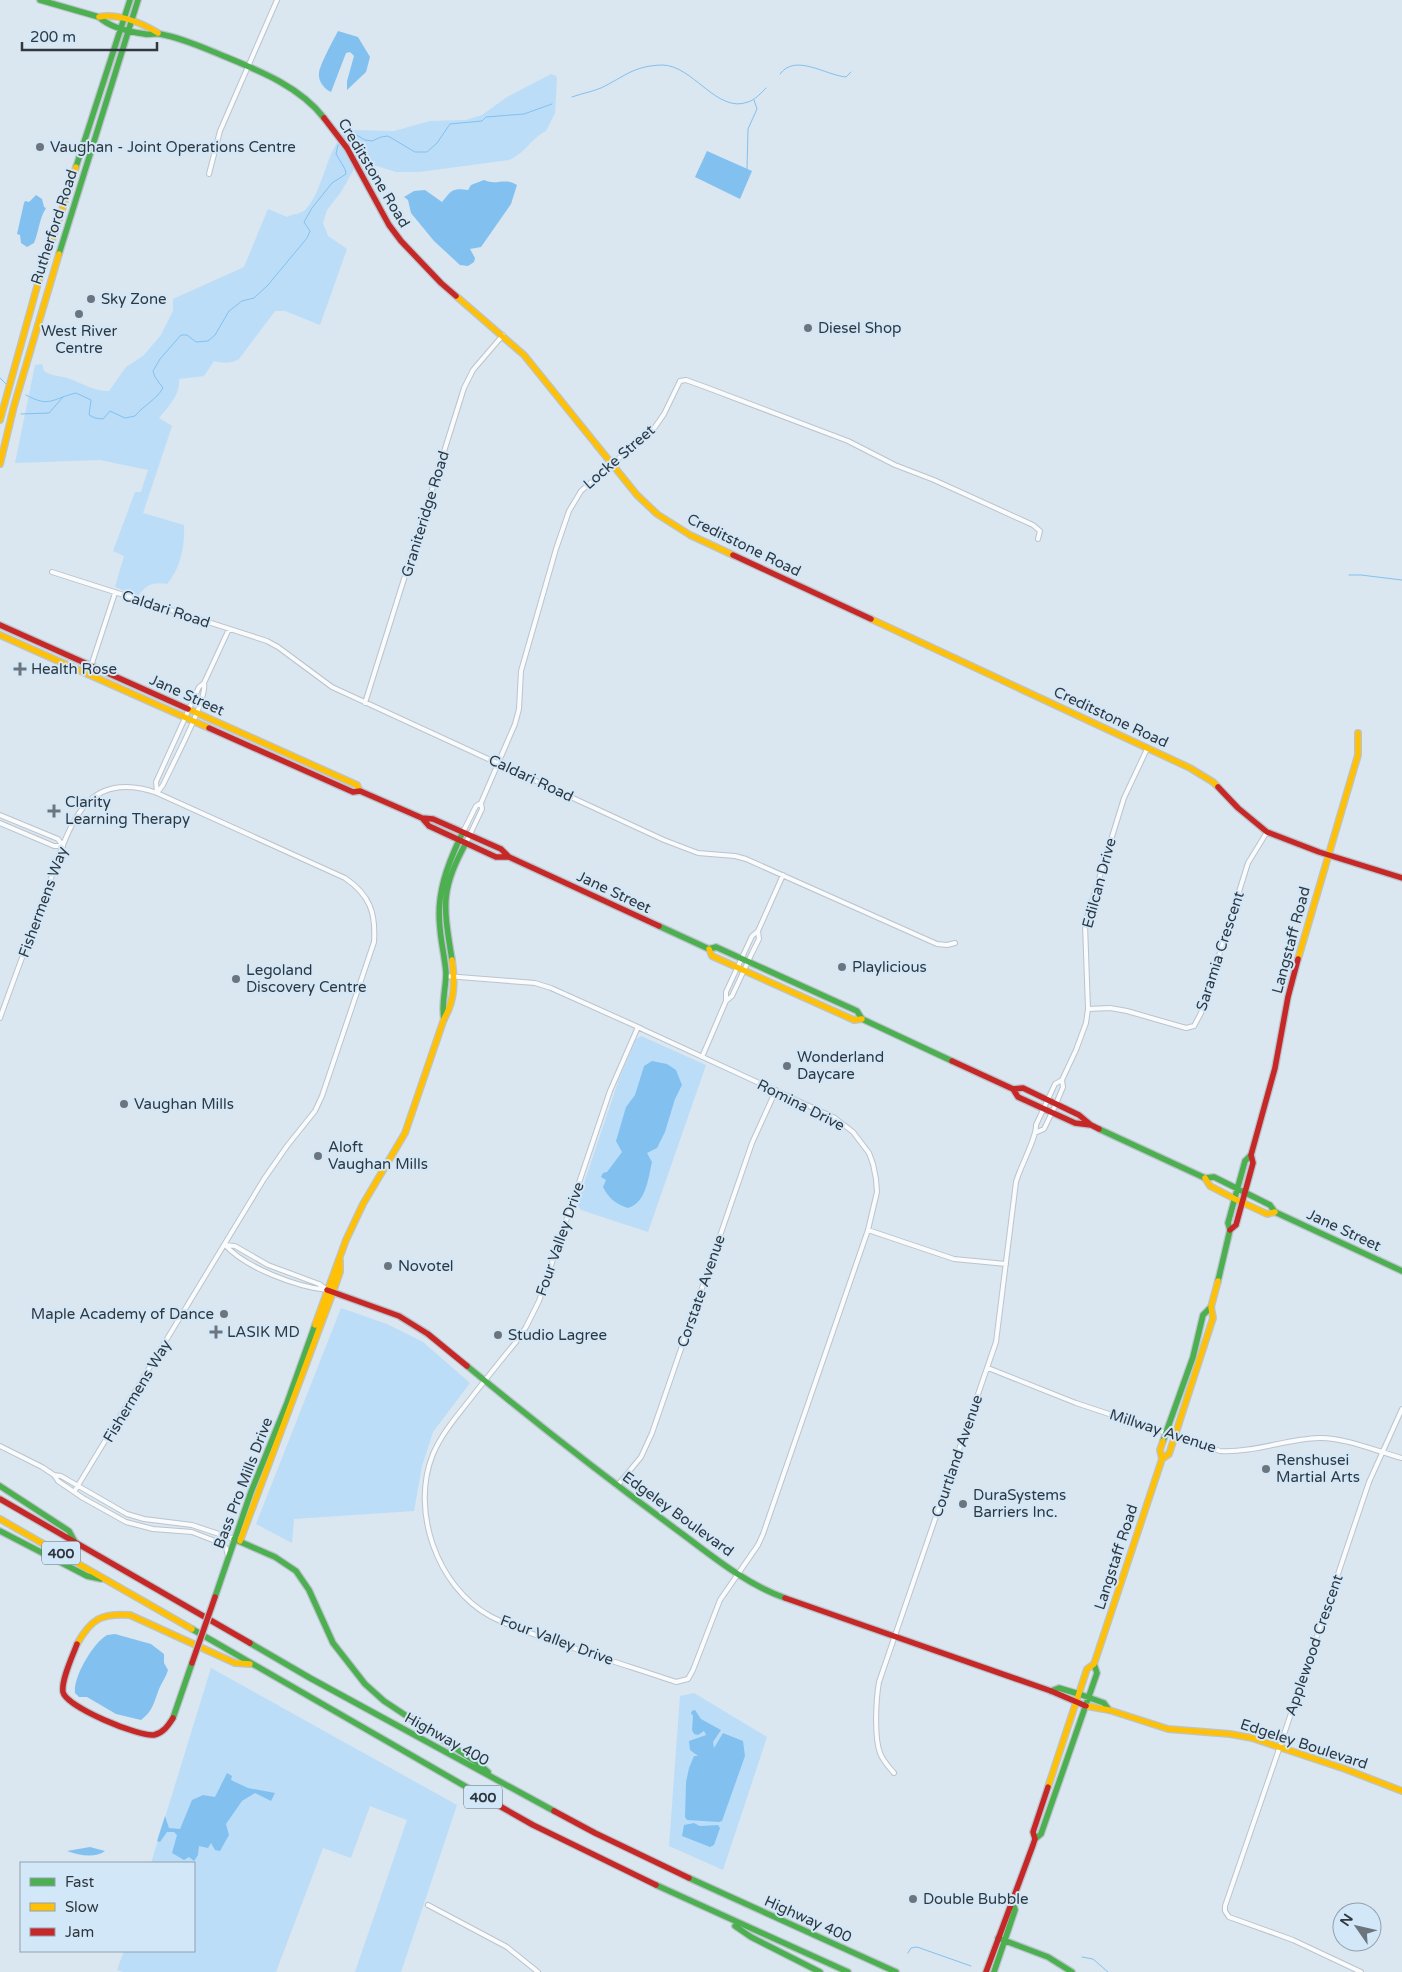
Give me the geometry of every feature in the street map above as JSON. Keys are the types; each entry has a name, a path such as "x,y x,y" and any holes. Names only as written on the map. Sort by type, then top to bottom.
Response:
{"main road":[{"path":"40,0 99,17"},
{"name":"Rutherford Road","path":"0,420 38,283 130,0"},
{"name":"Rutherford Road","path":"0,464 14,406 49,286 138,0"},
{"name":"Creditstone Road","path":"158,33 147,35 103,21 99,17 105,14 149,26 158,33 189,42 248,66 282,83 323,114 347,148 389,225 401,241 441,282 503,335 532,364 637,495 657,514 690,535 1190,768 1213,782 1238,808 1267,832 1288,842 1402,878"},
{"name":"Jane Street","path":"0,625 357,785 360,791"},
{"name":"Jane Street","path":"0,635 353,792 360,791 422,818 433,818 500,848 509,857 709,949 716,947 857,1011 862,1019"},
{"name":"Langstaff Road","path":"1162,1459 1169,1454 1213,1318 1211,1307 1230,1230 1228,1223 1245,1161 1251,1154 1275,1068 1297,960 1358,755 1358,733"},
{"name":"Jane Street","path":"422,818 429,826 496,857 509,857"},
{"name":"Bass Pro Mills Drive","path":"252,1664 235,1663 130,1615 108,1614 93,1620 87,1626 78,1642 62,1689 69,1701 144,1735 160,1734 168,1728 173,1718 192,1662 215,1597 228,1556 237,1540 358,1212 405,1133 444,1019 450,1012 454,977 445,918 445,899 450,874 463,841 463,832"},
{"name":"Bass Pro Mills Drive","path":"444,1019 442,1011 446,976 439,921 439,898 445,870 463,841"},
{"name":"Jane Street","path":"709,949 712,956 854,1020 862,1019 1014,1089 1023,1088 1049,1100 1079,1115 1091,1125 1205,1178 1214,1177 1270,1205 1275,1212 1402,1271"},
{"name":"Jane Street","path":"1014,1089 1018,1097 1074,1124 1091,1125"},
{"name":"Langstaff Road","path":"1230,1230 1236,1225 1246,1193 1253,1164 1251,1154"},
{"name":"Jane Street","path":"1205,1178 1210,1186 1242,1203 1267,1214 1275,1212"},
{"name":"Edgeley Boulevard","path":"330,1291 399,1316 414,1325 618,1486 738,1574 767,1592 1051,1691 1058,1696 1102,1711 1108,1710 1168,1729 1230,1734 1280,1747 1402,1791"},
{"name":"Langstaff Road","path":"986,1972 1015,1910 1013,1902 1035,1839 1034,1832 1078,1694 1087,1669 1094,1664 1162,1459 1160,1450 1193,1357 1203,1314 1211,1307"},
{"path":"0,1486 69,1531 75,1542"},
{"name":"Highway 400","path":"0,1499 241,1639 594,1834 896,1972"},
{"name":"Highway 400","path":"0,1519 113,1582 533,1825 721,1916 848,1972"},
{"path":"0,1531 87,1576 113,1582"},
{"path":"237,1540 275,1557 296,1571 309,1590 333,1643 364,1684 384,1701 478,1764 496,1780"},
{"name":"Langstaff Road","path":"1035,1839 1041,1834 1097,1673 1094,1664"},
{"name":"Edgeley Boulevard","path":"1051,1691 1060,1688 1104,1702 1108,1710"},
{"path":"721,1916 751,1937 820,1972"},
{"path":"1001,1939 1048,1957 1072,1972"},
{"name":"Langstaff Road","path":"994,1972 1001,1939"}],"street":[{"path":"209,174 220,131 277,0"},
{"name":"Graniteridge Road","path":"365,703 464,388 473,370 503,335"},
{"name":"Locke Street","path":"463,841 470,836 482,809 481,803 520,709 520,671 569,511 581,491 655,427 664,414 678,383 686,380 848,441 895,465 934,480 1033,525 1040,530 1038,539"},
{"name":"Caldari Road","path":"52,572 229,629 278,647 332,686 365,703 664,840 698,853 735,856 783,875 937,944 954,944"},
{"path":"91,666 115,593"},
{"path":"157,793 156,782 199,687 204,683 229,629"},
{"path":"157,793 163,785 193,721 206,689 204,683"},
{"name":"Edilcan Drive","path":"1052,1112 1063,1087 1062,1080 1082,1035 1088,1009 1085,924 1124,798 1147,749"},
{"name":"Fishermens Way","path":"0,1018 63,846 78,814 87,803 98,795 122,786 142,787 157,793 345,878 360,890 368,900 373,912 375,926 374,942 322,1096 314,1111 264,1179 74,1492"},
{"name":"Locke Street","path":"463,832 476,806 481,803"},
{"path":"0,815 58,839 63,846"},
{"path":"0,824 54,846 63,846"},
{"name":"Saramia Crescent","path":"1088,1009 1119,1009 1186,1028 1194,1026 1201,1013 1248,863 1267,832"},
{"path":"702,1056 726,1001 726,992 752,936 758,931 783,875"},
{"path":"726,1001 732,996 759,940 758,931"},
{"name":"Romina Drive","path":"446,976 535,983 551,988 776,1090 844,1124 853,1132 869,1153 873,1164 877,1192 868,1230 763,1534 758,1545 738,1574"},
{"name":"Four Valley Drive","path":"638,1028 610,1091 539,1301 516,1342 446,1430 433,1454 426,1475 425,1508 430,1539 444,1567 469,1601 489,1616 579,1650 676,1682 688,1679 694,1670 720,1600 738,1574"},
{"name":"Edilcan Drive","path":"1049,1100 1055,1084 1062,1080"},
{"name":"Corstate Avenue","path":"618,1486 640,1457 652,1433 752,1143 776,1090"},
{"name":"Courtland Avenue","path":"894,1773 883,1760 879,1751 876,1715 879,1682 996,1342 1016,1182 1021,1165 1037,1132 1036,1125 1049,1100"},
{"name":"Courtland Avenue","path":"1037,1132 1044,1129 1052,1112"},
{"path":"868,1230 954,1259 1006,1264"},
{"path":"225,1245 235,1246 268,1265 319,1284 330,1291"},
{"path":"225,1245 231,1252 281,1278 314,1289 330,1291"},
{"name":"Millway Avenue","path":"988,1368 1076,1403 1174,1437 1220,1450 1245,1452 1305,1440 1326,1438 1402,1458"},
{"name":"Applewood Crescent","path":"1361,1972 1293,1940 1229,1917 1225,1911 1225,1906 1368,1482 1402,1409"},
{"path":"0,1446 28,1459 54,1475 61,1476 127,1514 144,1519 192,1525 237,1540"},
{"path":"54,1475 58,1481 74,1492 126,1522 153,1528 192,1532 218,1541 226,1548 228,1556"},
{"path":"428,1905 507,1947 538,1972"}],"shaded area":[{"path":"551,74 556,76 557,79 555,113 546,131 509,160 419,172 396,172 377,166 361,166 354,169 341,192 327,210 323,223 328,236 347,249 320,325 285,311 275,311 239,359 227,363 214,361 204,376 179,379 176,395 159,418 172,426 143,513 184,525 183,548 179,564 167,584 158,583 151,585 138,596 115,587 124,556 113,551 135,492 141,492 148,470 100,460 15,463 35,365 42,364 44,371 50,374 103,391 109,391 126,367 143,356 161,335 173,311 173,299 244,267 268,209 287,217 305,210 317,192 335,147 348,130 394,131 430,121 466,120 482,115 507,97"},
{"path":"641,1036 706,1065 648,1232 581,1210 577,1204 619,1079 636,1039"},
{"path":"341,1308 387,1324 423,1342 470,1383 433,1432 422,1466 414,1511 294,1519 292,1543 256,1524"},
{"path":"211,1668 457,1805 401,1972 355,1972 407,1820 370,1806 351,1858 323,1848 276,1972 123,1972 117,1970 124,1952 195,1952 195,1862 151,1862"},
{"path":"694,1693 767,1737 723,1870 669,1846 680,1696"}],"water":[{"path":"338,31 358,37 370,57 366,72 347,90 347,81 354,56 350,52 346,53 331,92 322,84 319,79 319,73 324,58"},
{"path":"707,151 752,171 740,199 695,177"},
{"path":"484,180 488,182 508,182 517,185 511,204 481,247 470,249 475,258 474,262 468,266 460,265 434,241 411,213 408,200 404,197 414,191 425,190 442,202 453,191 459,189 468,190 471,185"},
{"path":"36,195 42,199 46,208 34,243 27,247 21,243 20,235 17,234 24,203 25,201 29,202"},
{"path":"652,1061 667,1064 676,1070 682,1085 675,1099 665,1132 657,1148 647,1153 652,1162 645,1190 639,1201 628,1208 610,1198 603,1187 606,1180 601,1177 622,1152 616,1141 626,1107 635,1095 644,1066"},
{"path":"115,1634 151,1644 164,1654 167,1673 151,1710 141,1720 116,1714 87,1697 79,1697 75,1693 77,1678 90,1653 107,1635"},
{"path":"695,1710 701,1719 721,1730 713,1742 714,1748 723,1733 743,1741 745,1756 722,1821 719,1822 687,1820 685,1817 686,1782 694,1756 698,1756 690,1750 689,1741 706,1735 704,1731 698,1735 694,1734 692,1730 693,1716 691,1713"},
{"path":"227,1773 232,1776 231,1780 248,1788 275,1793 271,1801 255,1793 242,1801 226,1824 229,1835 220,1851 215,1850 211,1843 208,1848 199,1846 198,1855 194,1861 189,1857 184,1860 172,1853 177,1835 174,1832 167,1832 160,1842 157,1841 165,1816 169,1828 180,1829 192,1800 203,1795 215,1797"},
{"path":"694,1823 700,1826 718,1825 720,1828 714,1845 710,1847 682,1836 684,1825"},
{"path":"90,1847 105,1851 91,1856 67,1851"}],"waterway":[{"path":"572,97 601,88 638,69 662,65 684,72 715,96 737,104 751,101 766,88"},
{"path":"780,74 786,68 794,65 811,67 846,77 851,72"},
{"path":"747,169 748,129 757,109 754,100"},
{"path":"347,133 353,133 365,140 372,141 388,136 415,152 427,152 437,143 450,124 482,121 486,117 524,114 552,104"},
{"path":"26,395 46,402 76,393 91,400 89,415 95,418 103,419 110,411 125,418 135,416 163,388 153,371 160,359 181,335 187,335 196,342 208,341 215,335 229,311 242,301 254,298 268,285 307,238 310,231 304,222 312,208 332,183 346,174 336,154 338,145"},
{"path":"0,378 6,384"},
{"path":"21,414 49,413 63,397"},
{"path":"1349,575 1402,580"},
{"path":"908,1953 911,1948 917,1947 971,1966"},
{"path":"1082,1957 1093,1959 1108,1972"}],"traffic: fast":[{"path":"40,0 99,17 108,24 127,30 181,39 229,58 288,86 313,106 324,118"},
{"path":"76,167 130,0"},
{"path":"59,254 138,0"},
{"path":"444,1019 446,973 439,916 441,892 447,869 461,836"},
{"path":"452,960 447,927 446,900 451,874 466,843"},
{"path":"659,926 709,949 716,947 857,1011 862,1019 952,1061"},
{"path":"1099,1129 1205,1178 1214,1177 1270,1205 1275,1212 1402,1271"},
{"path":"1218,1281 1230,1230 1228,1223 1245,1161 1251,1155"},
{"path":"1163,1441 1193,1357 1203,1315 1211,1307"},
{"path":"215,1597 251,1492 287,1403 315,1325"},
{"path":"467,1366 571,1450 716,1559 756,1585 785,1598"},
{"path":"0,1486 69,1531 75,1542"},
{"path":"0,1531 87,1576 101,1579"},
{"path":"234,1539 275,1557 296,1571 309,1590 333,1643 365,1684 384,1701 479,1764 488,1772"},
{"path":"192,1629 496,1804"},
{"path":"250,1643 310,1678 554,1811"},
{"path":"173,1718 192,1663"},
{"path":"1035,1839 1041,1834 1097,1673 1094,1664"},
{"path":"1051,1691 1059,1688 1079,1694 1104,1703 1109,1710"},
{"path":"689,1878 896,1972"},
{"path":"656,1885 848,1972"},
{"path":"994,1972 1015,1910 1013,1902"},
{"path":"735,1926 751,1937 820,1972"},
{"path":"998,1938 1048,1957 1072,1972"}],"traffic: slow":[{"path":"99,17 114,16 130,20 158,33"},
{"path":"0,420 38,283 76,167"},
{"path":"0,464 14,406 59,254"},
{"path":"456,296 524,355 637,495 657,514 690,535 733,555"},
{"path":"871,619 1190,768 1218,787"},
{"path":"0,635 209,728"},
{"path":"188,709 357,785 360,791"},
{"path":"1298,959 1358,755 1358,733"},
{"path":"709,949 712,956 854,1020 862,1019"},
{"path":"315,1325 346,1240 363,1204 405,1133 452,998 454,983 452,960"},
{"path":"1205,1178 1210,1186 1235,1199 1267,1214 1275,1212"},
{"path":"240,1541 333,1292 340,1272 340,1261"},
{"path":"1162,1459 1169,1454 1213,1318 1211,1307 1218,1281"},
{"path":"1048,1787 1087,1669 1094,1664 1162,1459 1160,1450 1163,1441"},
{"path":"0,1519 192,1629"},
{"path":"77,1644 92,1623 98,1619 111,1615 130,1615 235,1663 250,1664"},
{"path":"1086,1706 1109,1710 1168,1729 1230,1734 1252,1738 1345,1769 1402,1791"}],"traffic: jam":[{"path":"324,118 347,148 389,225 401,241 456,296"},
{"path":"733,555 871,619"},
{"path":"0,625 188,709"},
{"path":"209,728 353,792 360,791 422,818 429,826 496,857 509,857"},
{"path":"1218,787 1238,808 1267,832 1319,852 1402,878"},
{"path":"422,818 433,819 501,849 509,857 659,926"},
{"path":"1230,1230 1236,1225 1253,1163 1251,1155 1275,1068 1288,997 1298,959"},
{"path":"952,1061 1013,1089 1023,1088 1079,1115 1099,1129"},
{"path":"1013,1089 1018,1097 1075,1123 1091,1125"},
{"path":"327,1290 399,1316 428,1334 467,1366"},
{"path":"0,1499 250,1643"},
{"path":"192,1663 215,1597"},
{"path":"785,1598 1051,1691 1086,1706"},
{"path":"77,1644 63,1687 63,1692 67,1698 76,1705 104,1720 146,1734 154,1735 160,1733 173,1718"},
{"path":"986,1972 1033,1845 1035,1839 1033,1832 1048,1787"},
{"path":"496,1804 533,1825 656,1885"},
{"path":"554,1811 689,1878"}],"place":[{"name":"Vaughan - Joint Operations Centre","path":"40,147"},
{"name":"Sky Zone","path":"91,299"},
{"name":"West River Centre","path":"79,314"},
{"name":"Diesel Shop","path":"808,328"},
{"name":"Health Rose","path":"20,669"},
{"name":"Clarity Learning Therapy","path":"54,811"},
{"name":"Playlicious","path":"842,967"},
{"name":"Legoland Discovery Centre","path":"236,979"},
{"name":"Wonderland Daycare","path":"787,1066"},
{"name":"Vaughan Mills","path":"124,1104"},
{"name":"Aloft Vaughan Mills","path":"318,1156"},
{"name":"Novotel","path":"388,1266"},
{"name":"Maple Academy of Dance","path":"224,1314"},
{"name":"LASIK MD","path":"216,1332"},
{"name":"Studio Lagree","path":"498,1335"},
{"name":"Renshusei Martial Arts","path":"1266,1469"},
{"name":"DuraSystems Barriers Inc.","path":"963,1504"},
{"name":"Double Bubble","path":"913,1899"}]}
